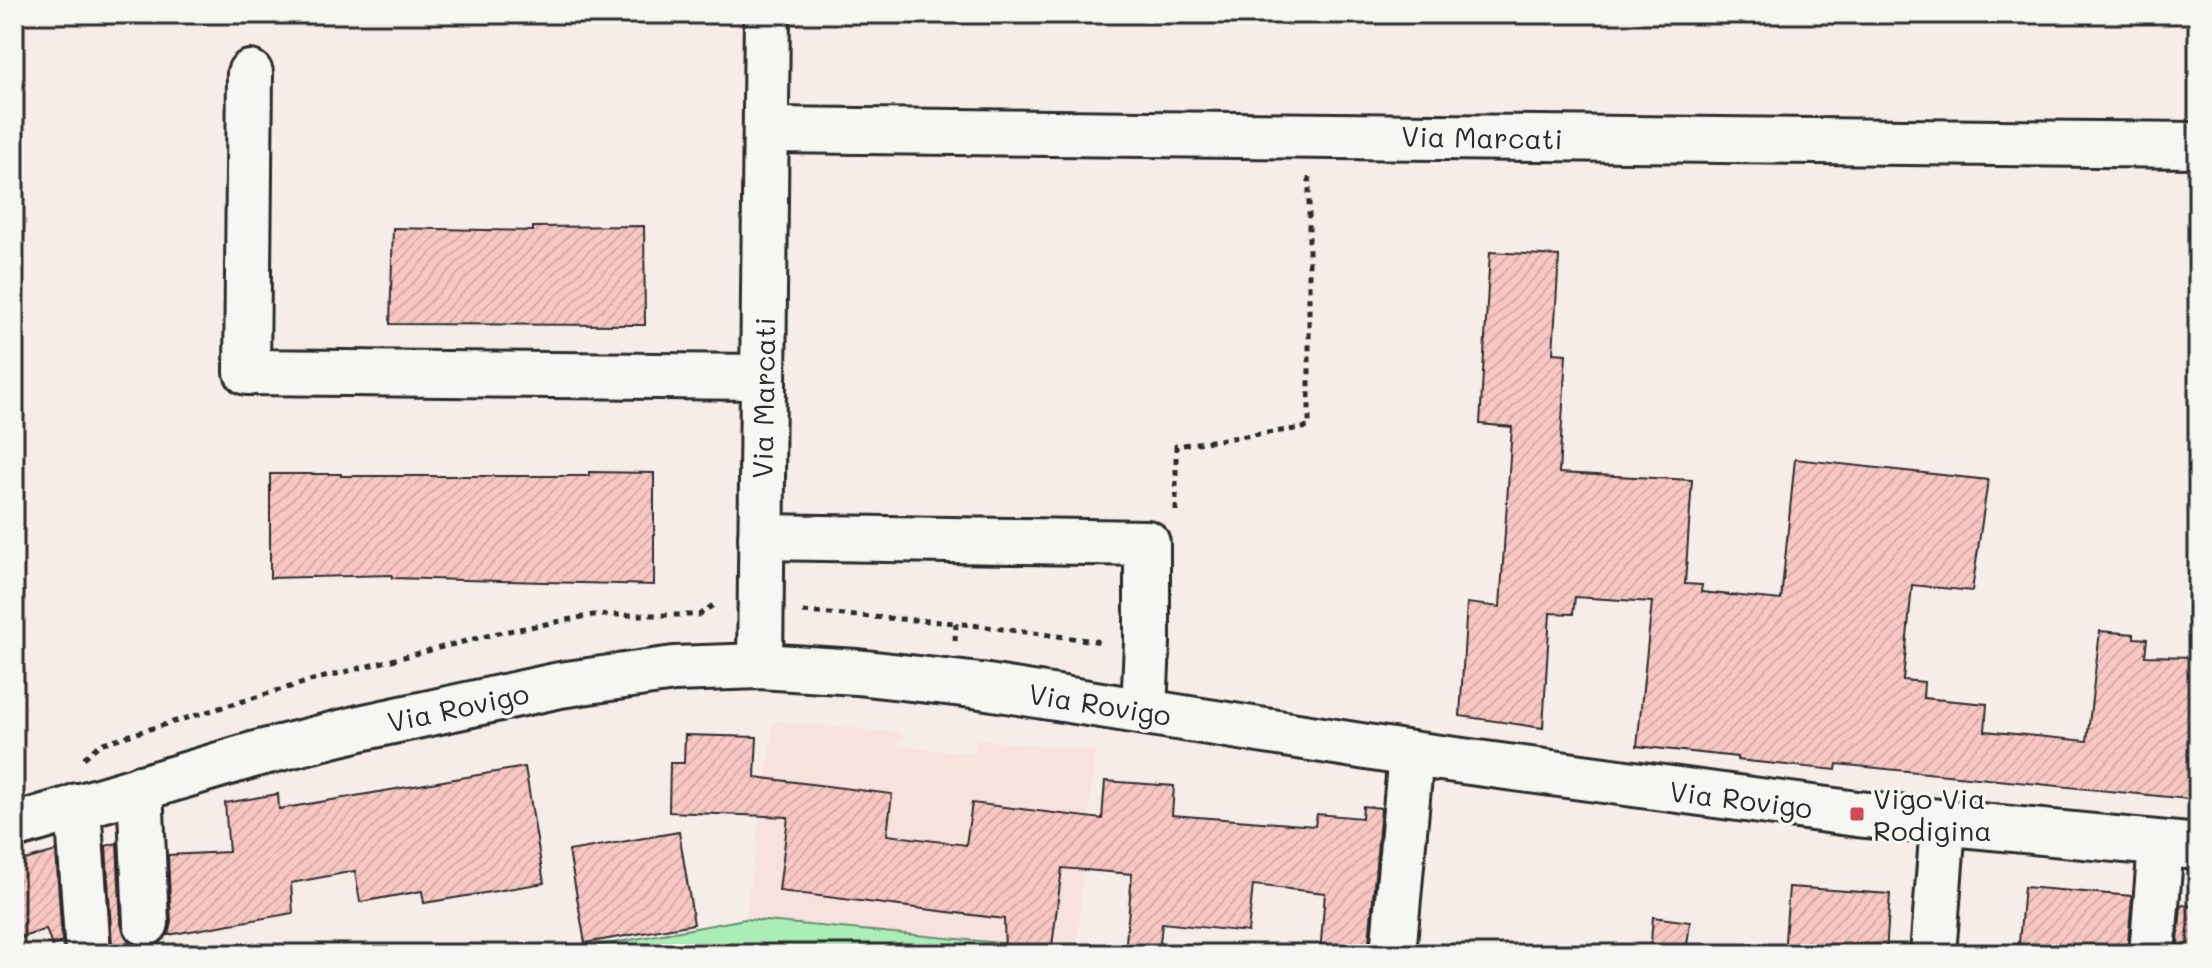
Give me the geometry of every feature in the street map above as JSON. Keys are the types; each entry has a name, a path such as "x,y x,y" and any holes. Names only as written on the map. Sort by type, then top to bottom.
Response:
{"street":[{"name":"Via Marcati","path":"760,666 767,14"},
{"path":"250,73 247,372 763,377"},
{"name":"Via Marcati","path":"766,130 2198,145"},
{"path":"761,537 1147,543 1144,710"},
{"name":"Via Rovigo","path":"14,826 256,754 560,685 674,669 760,666 929,680 1144,710 1597,781 1943,825 2180,846"},
{"path":"1393,954 1411,754"},
{"path":"140,788 146,923"},
{"path":"78,806 88,954"},
{"path":"1933,954 1943,825"},
{"path":"2152,954 2180,846"}],"path":[{"path":"1176,524 1176,446 1309,427 1309,136"},
{"path":"80,763 88,752 100,744 390,659 558,620 615,614 699,615 721,599"},
{"path":"799,610 956,623 1113,643"},
{"path":"954,646 956,623"}],"shaded area":[{"path":"774,721 903,733 899,746 974,754 976,739 1095,752 1076,950 745,919"}],"green space":[{"path":"745,919 1076,950 1075,954 553,954"}],"building":[{"path":"644,226 645,325 390,324 393,228 533,231 533,227"},
{"path":"1490,252 1559,256 1553,353 1566,354 1559,473 1692,480 1685,584 1702,585 1701,592 1781,600 1795,459 1988,480 1972,591 1912,585 1903,680 1924,682 1923,698 1987,704 1985,731 2087,741 2100,631 2134,634 2134,638 2147,639 2145,656 2198,657 2198,800 1837,764 1836,770 1637,746 1652,602 1575,597 1573,614 1550,613 1543,728 1460,716 1467,603 1500,607 1512,427 1480,424"},
{"path":"589,472 654,473 654,585 392,578 392,575 270,578 270,474 589,476"},
{"path":"685,735 757,737 755,777 892,794 887,835 966,845 972,803 1102,819 1105,781 1174,786 1172,815 1315,826 1317,814 1362,818 1363,806 1381,808 1368,954 1320,954 1325,893 1253,885 1248,932 1162,923 1159,954 1125,954 1132,874 1062,868 1051,954 1005,954 1004,919 779,891 788,817 669,812 670,763 684,763"},
{"path":"525,767 544,883 424,903 422,891 360,902 355,871 291,883 293,913 168,935 171,922 168,855 229,852 225,803 278,794 279,809"},
{"path":"679,832 694,924 585,943 569,851"},
{"path":"117,843 121,924 130,942 112,945 106,846"},
{"path":"56,851 62,942 52,946 46,929 14,940 14,863"},
{"path":"1789,887 1890,894 1886,954 1784,954"},
{"path":"2024,887 2132,896 2127,954 2018,954"},
{"path":"2181,905 2198,907 2198,954 2177,954"},
{"path":"1653,917 1690,922 1686,954 1650,954"}],"place":[{"name":"Vigo Via Rodigina","path":"1857,814"}]}
